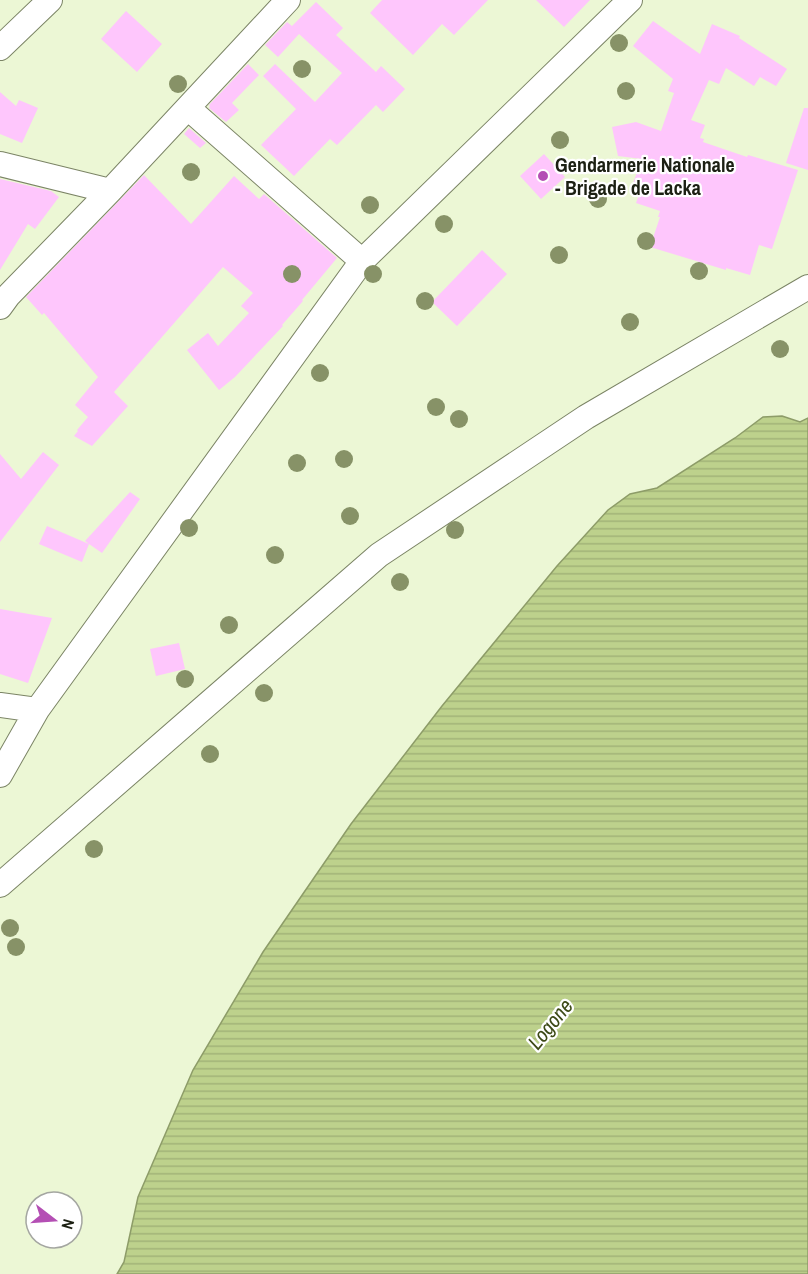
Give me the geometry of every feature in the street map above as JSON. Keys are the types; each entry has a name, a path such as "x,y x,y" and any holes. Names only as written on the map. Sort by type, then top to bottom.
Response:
{"street":[{"path":"0,48 50,0"},
{"path":"0,307 288,0"},
{"path":"0,775 37,710 362,261 618,4"},
{"path":"188,108 362,261"},
{"path":"0,164 110,191"},
{"path":"0,885 380,555 586,417 808,287"},
{"path":"0,705 37,710"}],"water":[{"name":"Logone","path":"782,416 800,422 808,418 808,1274 117,1274 124,1262 138,1197 193,1070 263,952 351,824 442,706 557,566 608,510 630,494 657,488 735,438 763,417"}],"building":[{"path":"382,0 488,0 454,35 442,24 413,55 370,13"},
{"path":"536,0 590,0 564,27"},
{"path":"316,2 343,28 336,35 376,72 381,66 405,89 383,112 376,105 337,145 330,139 294,176 261,145 296,109 263,76 275,64 315,102 342,73 299,34 278,57 265,45 287,22 292,26"},
{"path":"126,11 162,44 137,72 101,39"},
{"path":"653,21 700,54 712,24 740,36 739,38 787,69 776,86 760,77 754,86 726,68 719,84 709,80 691,120 705,125 700,138 704,139 703,142 747,157 748,155 798,170 772,249 759,245 750,275 650,247 660,211 636,203 641,189 632,186 642,159 618,156 612,127 636,122 661,131 674,93 668,91 673,79 633,46"},
{"path":"248,64 259,75 232,103 239,110 226,122 209,108 209,105"},
{"path":"0,92 16,106 19,100 38,108 22,143 0,134"},
{"path":"804,108 808,108 808,170 786,163"},
{"path":"189,128 206,143 200,148 184,134"},
{"name":"Gendarmerie Nationale - Brigade de Lacka","path":"544,154 565,177 541,199 520,176"},
{"path":"144,175 191,224 234,176 259,199 264,194 337,258 283,326 235,377 219,390 187,350 208,333 218,346 249,313 241,306 253,293 223,267 114,392 128,406 92,446 74,436 88,417 75,405 98,377 44,313 42,315 26,297"},
{"path":"0,179 51,191 59,197 35,229 28,224 0,270"},
{"path":"482,250 507,274 457,326 432,302"},
{"path":"43,452 59,465 0,542 0,454 21,479"},
{"path":"130,492 140,499 102,553 85,541"},
{"path":"47,526 89,544 82,562 39,544"},
{"path":"0,609 52,618 28,683 0,674"},
{"path":"179,643 185,669 156,676 150,649"}],"place":[{"name":"Gendarmerie Nationale - Brigade de Lacka","path":"543,176"}]}
